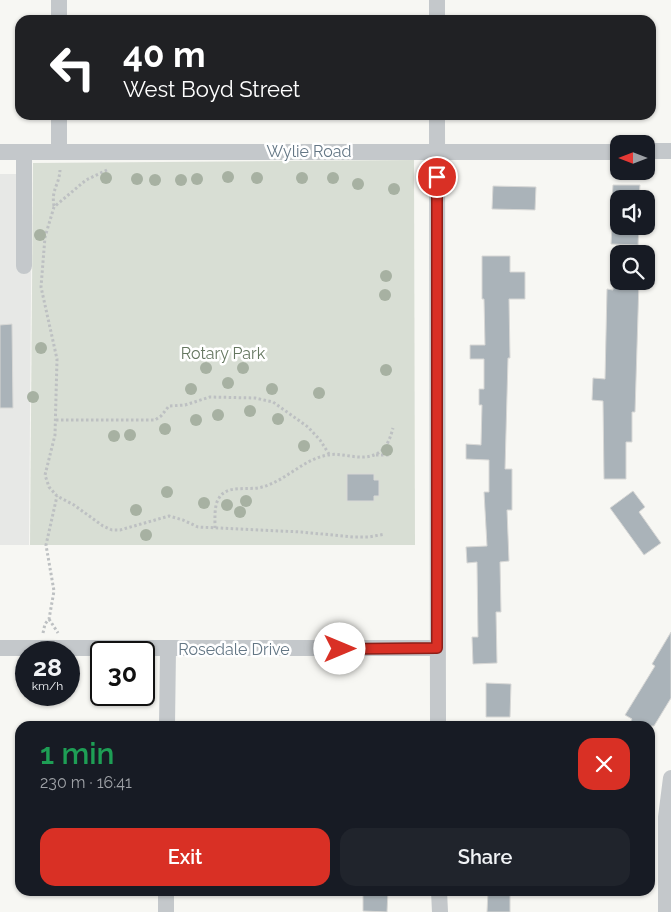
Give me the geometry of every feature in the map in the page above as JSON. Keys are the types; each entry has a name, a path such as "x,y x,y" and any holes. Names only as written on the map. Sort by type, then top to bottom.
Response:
{"street":[{"path":"59,0 59,15"},
{"path":"437,0 437,15"},
{"path":"59,120 59,152"},
{"path":"437,120 438,721"},
{"path":"655,152 671,151"},
{"name":"Wylie Road","path":"0,152 610,152"},
{"path":"24,152 24,266"},
{"name":"Rosedale Drive","path":"0,648 15,648"},
{"name":"Rosedale Drive","path":"80,648 437,648"},
{"path":"167,721 168,648"},
{"path":"666,912 666,816 671,778"},
{"path":"166,896 166,912"},
{"path":"440,896 440,912"}],"path":[{"path":"60,170 59,180 53,193 54,207 46,238 41,287 57,359 56,420 52,450 45,475 49,487 57,496 112,530 120,530 169,516 198,527 353,537 385,534"},
{"path":"54,207 86,180 107,170"},
{"path":"56,420 155,420 169,406 185,405 210,397 255,398 273,402 308,427 329,454"},
{"path":"376,455 390,442 393,428"},
{"path":"214,528 217,503 219,497 226,491 262,488 329,454 361,457 391,455"},
{"path":"41,641 54,591 46,545 57,496"}],"shaded area":[{"path":"0,174 32,174 29,545 0,545"}],"green space":[{"name":"Rotary Park","path":"414,160 415,545 30,545 33,163"}],"building":[{"path":"613,185 640,185 640,190 613,190"},
{"path":"493,186 536,187 535,210 492,209"},
{"path":"612,235 639,235 638,245 611,244"},
{"path":"482,256 510,256 510,272 525,272 525,299 509,299 510,358 508,358 505,469 512,469 512,510 507,510 509,561 500,562 501,612 496,612 497,663 473,664 472,637 478,637 477,562 467,563 466,547 487,546 484,492 489,492 489,460 466,459 466,444 481,445 482,405 479,405 479,389 484,389 484,359 470,359 470,345 485,345"},
{"path":"607,289 639,290 635,412 632,412 632,442 626,442 626,479 604,479 603,401 592,400 593,378 605,379"},
{"path":"12,324 13,408 0,408 0,325"},
{"path":"347,474 374,474 374,480 379,480 379,496 374,496 374,501 347,501"},
{"path":"633,491 645,507 639,512 661,543 644,555 610,508"},
{"path":"671,632 671,698 655,724 655,721 631,721 632,719 625,715 655,666 652,664"},
{"path":"486,683 511,684 510,717 486,717"},
{"path":"363,896 388,896 387,912 363,911"},
{"path":"488,896 510,896 510,912 487,912"}],"route":[{"path":"340,649 437,648 437,177"}]}
